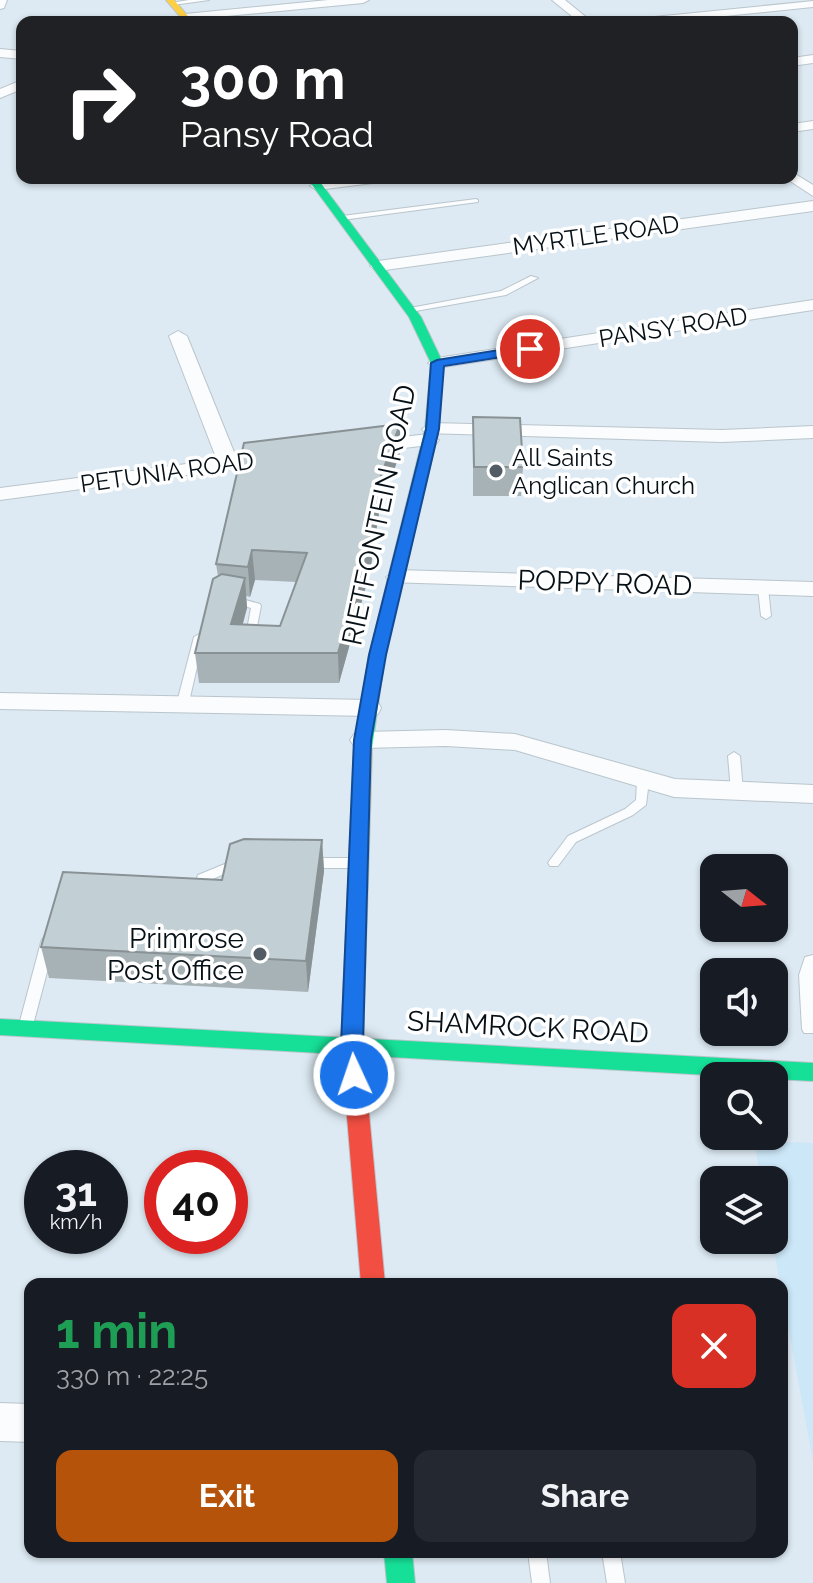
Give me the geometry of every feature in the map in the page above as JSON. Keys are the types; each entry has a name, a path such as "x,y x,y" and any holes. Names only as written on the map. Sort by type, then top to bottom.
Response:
{"street":[{"path":"179,10 363,0"},
{"path":"558,0 578,16"},
{"path":"694,16 813,4"},
{"path":"0,95 7,102 0,106"},
{"name":"RIETFONTEIN ROAD","path":"316,184 410,310 437,363 431,434 377,655 363,740 352,1045 372,1278"},
{"name":"MYRTLE ROAD","path":"378,266 813,206"},
{"name":"PANSY ROAD","path":"437,363 813,305"},
{"path":"178,336 228,463"},
{"path":"352,449 431,434 722,436 813,432"},
{"name":"PETUNIA ROAD","path":"0,494 290,456"},
{"name":"POPPY ROAD","path":"397,577 813,589"},
{"path":"0,701 369,708"},
{"path":"363,740 446,738 515,742 674,788 813,794"},
{"name":"SHAMROCK ROAD","path":"0,1027 813,1072"},
{"path":"0,1422 24,1423"},
{"path":"399,1558 401,1583"}],"lane":[{"path":"179,10 206,0"},
{"path":"342,218 476,201"},
{"path":"410,310 503,293 534,278"},
{"path":"763,588 766,616"},
{"path":"214,600 236,599 254,603 257,609 251,635"},
{"path":"182,706 202,627"},
{"path":"734,756 737,791"},
{"path":"554,863 572,839 629,812 642,802 643,781"},
{"path":"203,878 246,862"},
{"path":"293,862 357,863"},
{"path":"25,1028 51,932"},
{"path":"809,1029 806,975 813,960"},
{"path":"538,1558 541,1583"},
{"path":"612,1558 616,1583"}],"shaded area":[{"path":"788,1142 813,1143 813,1461 788,1326 788,1278 779,1278 775,1254 788,1254 788,1166 758,1166 756,1150 788,1150"}],"building":[{"path":"473,417 520,418 523,467 474,467"},
{"path":"400,424 378,484 370,542 338,653 195,653 213,579 222,574 245,578 231,624 280,626 307,553 252,550 248,567 216,564 244,443"},
{"path":"244,839 322,840 306,961 41,947 63,872 222,880 230,844"}],"traffic: fast":[{"path":"316,184 415,317 437,363 432,429 377,655 363,748"},
{"path":"0,1027 813,1072"},
{"path":"399,1558 401,1583"}],"traffic: slow":[{"path":"170,0 184,16"},
{"path":"355,1081 352,1045 363,748"}],"traffic: jam":[{"path":"355,1081 372,1278"}],"place":[{"name":"All Saints Anglican Church","path":"496,471"},
{"name":"Primrose Post Office","path":"260,954"}],"route":[{"path":"354,1075 352,1045 363,740 377,655 432,429 437,363 530,349"}]}
